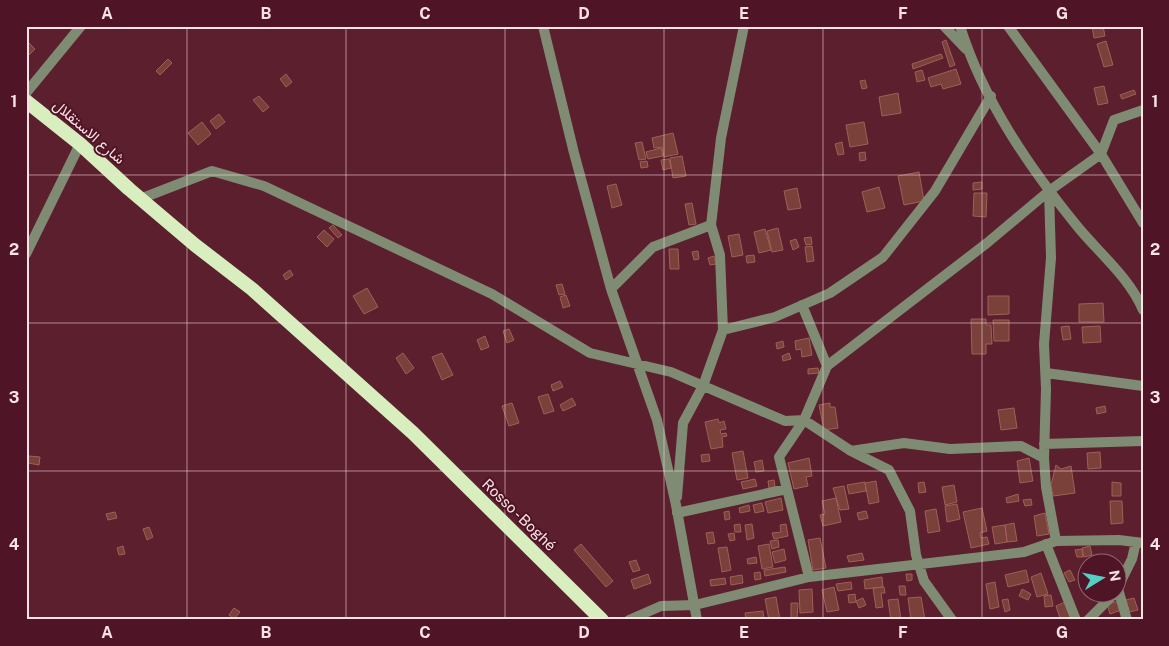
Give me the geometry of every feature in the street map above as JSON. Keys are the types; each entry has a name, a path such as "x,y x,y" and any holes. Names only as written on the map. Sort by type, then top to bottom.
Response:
{"highway":[{"name":"شارع الاستقلال","path":"26,101 80,144 140,199"},
{"name":"Rosso - Boghé","path":"140,199 252,289 413,433 602,620"}],"street":[{"path":"26,93 81,26"},
{"path":"544,26 574,153 611,289 657,420 677,509 697,620"},
{"path":"677,509 683,423 703,386 723,330 720,255 711,225 721,138 744,26"},
{"path":"944,26 968,52"},
{"path":"960,26 968,52 1006,127 1049,191 1123,278 1143,310"},
{"path":"1008,26 1101,154 1143,223"},
{"path":"723,330 775,317 830,293 882,257 935,191 991,96"},
{"path":"809,577 780,456 804,420 827,366 986,244 1049,191 1101,154 1114,120 1143,110"},
{"path":"26,254 80,144"},
{"path":"140,199 212,171 264,186 492,294 590,353 671,372 786,421 804,420 851,452 889,470 910,511 916,555 921,565 924,581 952,620"},
{"path":"1049,191 1051,258 1044,344 1046,374 1044,458 1051,542 1076,620"},
{"path":"611,289 654,247 711,225"},
{"path":"802,305 827,366"},
{"path":"1046,374 1143,386"},
{"path":"1044,444 1143,441"},
{"path":"851,452 904,442 950,449 1021,446 1044,458"},
{"path":"677,509 787,489"},
{"path":"628,620 661,606 695,605 809,577 1024,552 1051,542 1139,542 1126,571"},
{"path":"1088,620 1103,604"},
{"path":"1121,604 1127,620"}],"building":[{"path":"1092,26 1103,26 1105,36 1094,38"},
{"path":"26,40 35,49 26,58"},
{"path":"946,40 955,65 950,67 942,42"},
{"path":"1106,41 1113,65 1104,67 1097,44"},
{"path":"941,54 943,58 913,69 912,64"},
{"path":"168,59 172,63 160,75 156,71"},
{"path":"956,69 961,84 943,89 941,84 931,87 928,78"},
{"path":"922,70 925,80 917,82 915,72"},
{"path":"286,74 292,82 286,87 280,79"},
{"path":"865,80 867,88 862,89 860,81"},
{"path":"1104,86 1108,103 1098,105 1094,88"},
{"path":"1134,90 1136,94 1122,99 1120,95"},
{"path":"898,93 901,113 882,116 879,97"},
{"path":"259,96 269,107 263,112 253,100"},
{"path":"219,114 225,122 216,129 210,121"},
{"path":"202,122 211,134 198,145 188,133"},
{"path":"864,122 868,144 850,147 846,125"},
{"path":"673,133 678,154 664,157 662,147 654,148 652,138"},
{"path":"642,142 646,159 639,160 635,143"},
{"path":"842,142 844,154 838,155 835,144"},
{"path":"661,148 663,156 648,159 646,152"},
{"path":"865,152 866,160 860,161 859,153"},
{"path":"682,156 686,176 673,178 670,158"},
{"path":"669,159 671,168 663,170 661,160"},
{"path":"647,161 648,167 641,168 640,162"},
{"path":"919,172 924,201 904,205 898,176"},
{"path":"982,182 982,189 973,190 973,183"},
{"path":"616,184 622,205 612,208 607,186"},
{"path":"879,187 885,208 867,212 862,192"},
{"path":"797,188 801,208 788,210 784,191"},
{"path":"974,193 987,193 986,217 973,216"},
{"path":"692,203 696,224 689,225 685,204"},
{"path":"333,225 342,235 338,238 329,228"},
{"path":"778,228 783,250 772,252 767,231"},
{"path":"765,229 771,250 759,253 754,232"},
{"path":"324,230 334,239 327,247 317,237"},
{"path":"739,234 743,255 732,257 728,236"},
{"path":"811,237 812,244 806,245 804,238"},
{"path":"796,239 799,247 793,250 790,241"},
{"path":"812,246 814,261 807,262 805,247"},
{"path":"669,249 678,249 679,269 670,269"},
{"path":"698,251 699,259 694,260 692,252"},
{"path":"754,255 755,262 747,263 746,256"},
{"path":"714,256 716,264 710,265 708,258"},
{"path":"290,270 293,275 286,280 283,275"},
{"path":"562,284 565,294 559,295 556,285"},
{"path":"367,288 378,307 364,314 353,296"},
{"path":"566,295 570,306 563,308 560,297"},
{"path":"988,296 1009,296 1009,314 988,315"},
{"path":"1103,303 1104,322 1079,322 1079,304"},
{"path":"971,319 986,319 986,325 991,325 992,344 986,344 986,354 972,354"},
{"path":"993,320 1009,320 1009,341 994,341"},
{"path":"1069,326 1071,339 1063,340 1061,327"},
{"path":"1100,326 1101,342 1083,343 1082,327"},
{"path":"509,329 514,340 507,343 503,331"},
{"path":"485,336 489,347 481,350 477,340"},
{"path":"809,338 812,355 802,357 801,349 796,350 795,341"},
{"path":"783,341 784,347 777,349 776,343"},
{"path":"403,353 414,368 406,374 396,358"},
{"path":"442,353 453,375 442,380 432,357"},
{"path":"789,353 791,359 783,361 782,356"},
{"path":"818,368 819,373 808,374 808,369"},
{"path":"560,381 563,387 553,391 551,385"},
{"path":"548,394 554,411 544,414 538,397"},
{"path":"572,398 576,405 563,411 560,405"},
{"path":"512,403 519,423 509,426 502,406"},
{"path":"830,403 830,407 835,407 838,428 824,430 819,405"},
{"path":"1105,406 1106,412 1097,414 1096,408"},
{"path":"1014,408 1017,428 1001,430 998,410"},
{"path":"718,419 719,423 724,421 726,429 720,430 721,434 726,433 727,436 722,437 723,447 711,449 705,422"},
{"path":"743,451 748,478 737,480 732,453"},
{"path":"1100,452 1101,468 1088,469 1087,453"},
{"path":"709,454 710,461 702,462 701,455"},
{"path":"29,456 40,457 39,465 28,463"},
{"path":"809,458 812,476 806,477 808,486 794,489 788,463"},
{"path":"1029,458 1033,481 1020,483 1017,461"},
{"path":"762,460 764,471 756,472 754,462"},
{"path":"1056,465 1061,469 1071,466 1075,493 1053,496 1051,485"},
{"path":"755,479 757,486 743,489 741,482"},
{"path":"774,480 775,487 769,488 768,481"},
{"path":"876,481 879,502 869,504 865,483"},
{"path":"865,482 866,491 849,494 847,485"},
{"path":"924,482 926,492 919,493 918,483"},
{"path":"1112,482 1121,483 1121,496 1112,496"},
{"path":"954,485 957,502 945,505 942,487"},
{"path":"844,486 849,509 840,510 833,488"},
{"path":"1018,494 1019,501 1007,503 1006,498"},
{"path":"781,498 783,510 768,513 765,502"},
{"path":"836,498 841,522 823,526 820,515 825,514 822,501"},
{"path":"1031,499 1032,505 1025,506 1023,500"},
{"path":"1110,501 1122,501 1123,523 1111,524"},
{"path":"762,503 764,511 755,513 753,505"},
{"path":"957,504 960,519 947,522 945,506"},
{"path":"749,505 750,511 740,513 739,508"},
{"path":"982,508 987,531 980,533 981,538 987,537 989,544 971,548 963,512"},
{"path":"936,509 940,531 928,533 925,511"},
{"path":"729,511 730,519 725,520 724,512"},
{"path":"866,511 868,518 859,520 857,513"},
{"path":"115,512 117,518 108,520 106,514"},
{"path":"1045,513 1049,534 1037,536 1034,516"},
{"path":"1014,523 1017,541 1007,542 1005,525"},
{"path":"740,524 741,532 735,532 734,525"},
{"path":"752,524 754,538 747,540 745,525"},
{"path":"786,524 788,536 774,539 772,533 781,532 780,525"},
{"path":"1005,525 1007,542 995,544 992,527"},
{"path":"149,527 153,537 147,540 143,529"},
{"path":"713,532 715,543 708,544 706,533"},
{"path":"734,533 735,540 730,541 728,534"},
{"path":"820,538 826,568 813,570 808,540"},
{"path":"778,540 779,547 772,549 770,541"},
{"path":"581,544 613,581 606,587 574,550"},
{"path":"769,544 773,567 762,569 758,546"},
{"path":"123,546 125,554 119,555 117,548"},
{"path":"1090,546 1092,554 1083,554 1082,548"},
{"path":"727,547 731,570 722,572 718,548"},
{"path":"784,549 786,560 775,563 772,552"},
{"path":"1082,549 1083,554 1076,554 1075,550"},
{"path":"862,553 864,560 849,562 847,556"},
{"path":"756,557 757,563 748,564 747,559"},
{"path":"636,560 640,570 633,572 629,562"},
{"path":"785,567 786,572 765,576 764,570"},
{"path":"1026,570 1029,582 1008,587 1005,575"},
{"path":"1070,570 1075,580 1069,582 1064,573"},
{"path":"760,572 761,579 755,580 754,573"},
{"path":"1041,573 1048,594 1037,597 1031,577"},
{"path":"648,574 651,583 634,589 631,580"},
{"path":"906,574 912,574 912,580 907,581"},
{"path":"742,575 743,583 731,585 730,577"},
{"path":"882,577 883,587 865,589 864,580"},
{"path":"725,578 726,584 711,586 710,580"},
{"path":"851,582 852,589 838,591 836,584"},
{"path":"995,582 999,607 990,609 986,584"},
{"path":"899,586 905,586 906,595 900,595"},
{"path":"834,587 839,610 827,612 822,590"},
{"path":"884,587 885,593 881,593 883,607 876,608 873,588"},
{"path":"812,589 813,612 800,613 799,590"},
{"path":"1022,589 1031,594 1028,600 1019,596"},
{"path":"855,594 856,602 849,603 848,595"},
{"path":"1051,595 1053,606 1045,607 1044,596"},
{"path":"776,597 780,620 769,620 765,599"},
{"path":"921,597 925,620 911,620 908,598"},
{"path":"863,598 866,605 859,608 856,601"},
{"path":"1134,598 1138,610 1129,612 1126,600"},
{"path":"898,599 901,620 891,620 888,600"},
{"path":"1008,599 1010,610 1005,612 1002,600"},
{"path":"1065,602 1072,620 1055,620 1060,618 1056,606"},
{"path":"791,603 798,603 797,618 791,618"},
{"path":"1107,604 1120,604 1121,610 1110,614"},
{"path":"234,608 240,612 234,619 229,615"},
{"path":"763,611 764,620 746,620 745,613"}]}
